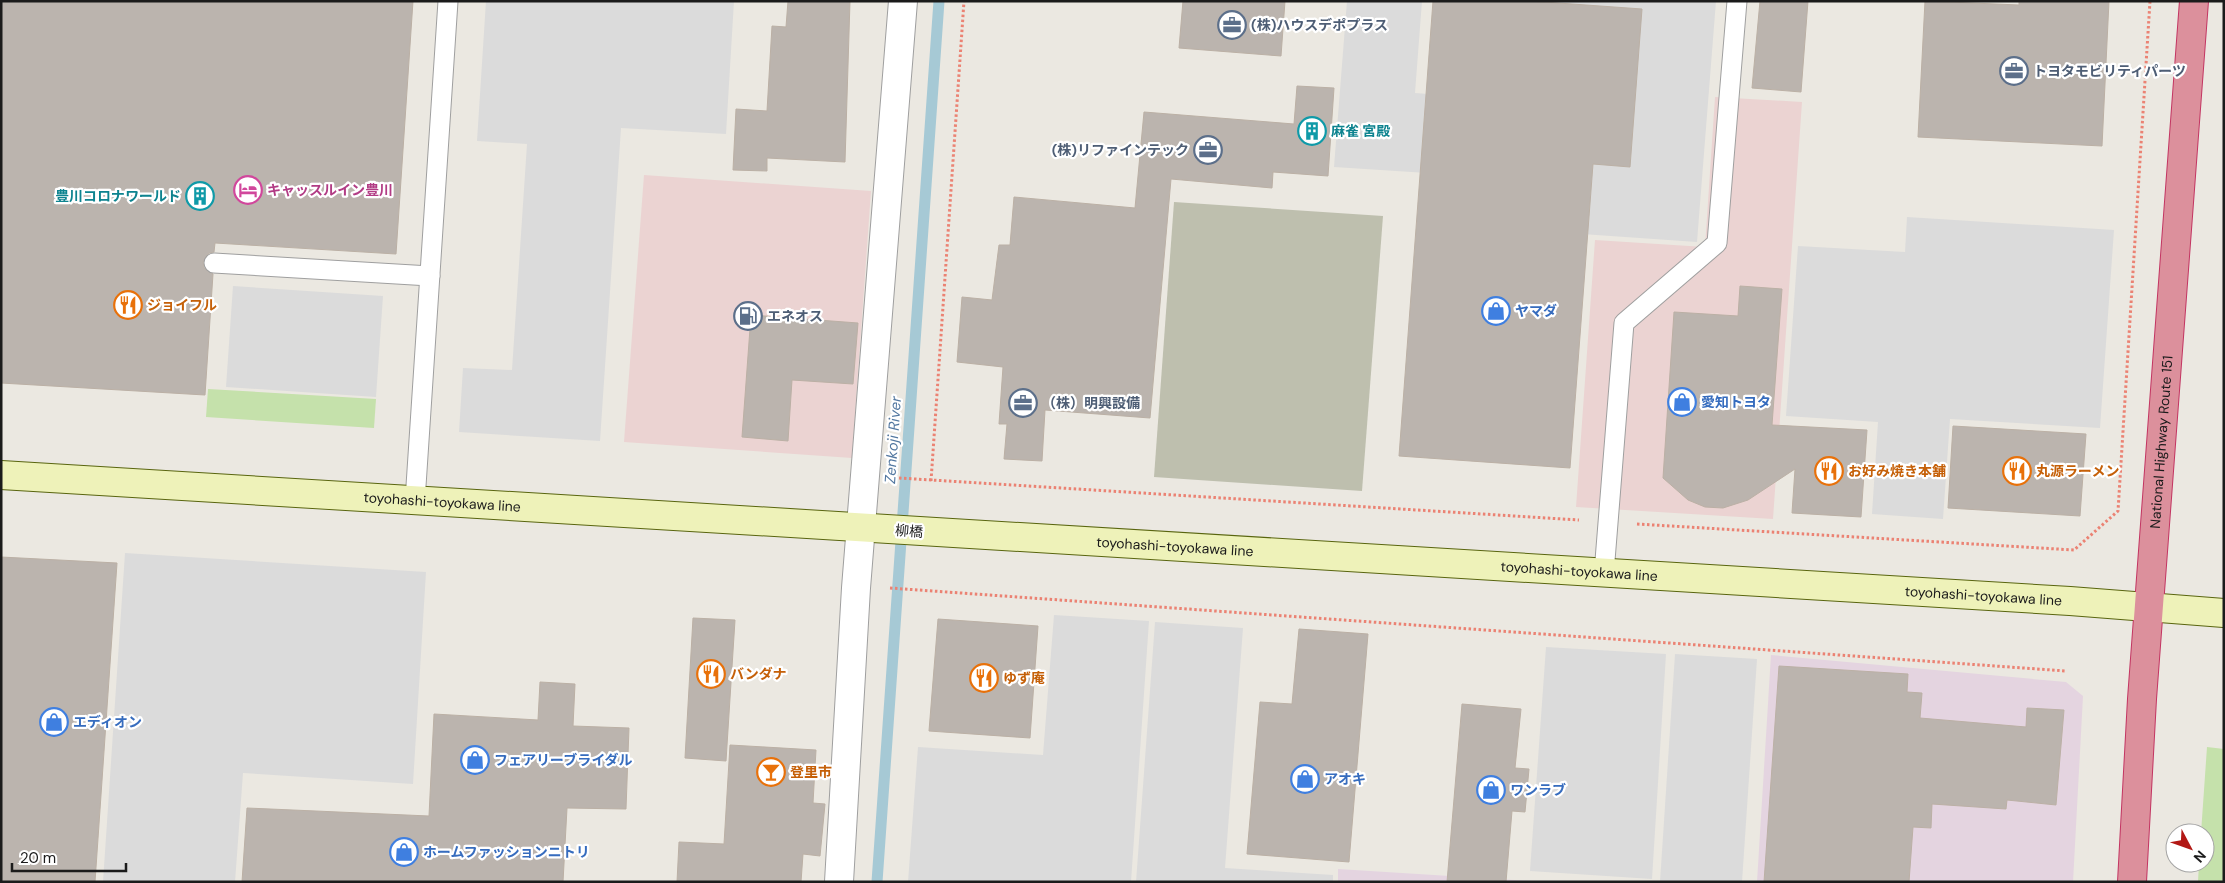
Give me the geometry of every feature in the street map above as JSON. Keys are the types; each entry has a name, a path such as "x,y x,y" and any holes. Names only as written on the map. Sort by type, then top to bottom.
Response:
{"highway":[{"name":"National Highway Route 151","path":"2132,882 2149,609 2194,1"}],"main road":[{"name":"toyohashi-toyokawa line","path":"1,475 872,529"},
{"name":"柳橋","path":"872,529 934,533"},
{"name":"toyohashi-toyokawa line","path":"934,533 2070,601 2149,609 2224,613"}],"street":[{"path":"839,882 872,529 903,1"}],"lane":[{"path":"415,501 448,1"},
{"path":"1604,573 1624,323 1717,243 1737,1"},
{"path":"214,263 430,276"}],"path":[{"path":"930,481 964,1"},
{"path":"895,478 2074,550 2118,511 2150,1"},
{"path":"887,588 1716,644 2066,670"}],"shaded area":[{"path":"486,1 734,1 726,134 621,128 600,441 459,432 463,368 512,370 527,144 477,141"},
{"path":"1347,1 1422,1 1415,93 1537,102 1545,1 1716,1 1697,242 1582,234 1427,173 1334,167"},
{"name":"愛知トヨタ","path":"1715,97 1802,102 1773,519 1576,507 1595,240 1705,247"},
{"name":"エネオス","path":"644,175 871,191 852,458 624,442"},
{"path":"1174,202 1383,216 1362,491 1154,477"},
{"path":"1907,217 2114,230 2100,428 1950,419 1943,519 1872,514 1878,422 1786,416 1798,246 1905,252"},
{"path":"233,286 383,296 376,397 226,387"},
{"path":"125,553 426,572 413,784 243,773 235,882 103,882"},
{"path":"1054,615 1149,621 1131,882 908,882 918,747 1043,755"},
{"path":"1155,622 1243,628 1225,868 1333,875 1333,882 1136,882"},
{"path":"1546,647 1666,654 1652,879 1530,871"},
{"path":"1675,654 1757,659 1742,882 1660,882"},
{"path":"1771,655 2066,682 2083,696 2073,882 1757,882"},
{"path":"1338,869 1547,882 1338,882"}],"green space":[{"path":"208,389 376,399 374,428 206,417"},
{"path":"2207,747 2224,749 2224,882 2198,882 2198,873 2215,873 2215,823 2202,823"}],"building":[{"name":"豊川コロナワールド","path":"1,1 413,1 396,254 215,243 214,252 209,253 203,262 204,268 213,274 205,395 1,383"},
{"path":"788,1 850,1 845,162 767,158 767,171 733,170 736,109 767,111 772,26 786,27"},
{"name":"(株)ハウスデポプラス","path":"1183,1 1285,1 1281,56 1179,48"},
{"name":"ヤマダ","path":"1433,1 1530,1 1642,9 1630,167 1593,164 1570,468 1399,456"},
{"path":"1760,1 1808,1 1801,92 1752,88"},
{"name":"トヨタモビリティパーツ","path":"1925,1 2019,5 2019,1 2109,1 2102,146 1918,137"},
{"path":"1297,86 1334,88 1328,176 1273,172 1272,188 1171,179 1150,418 1045,410 1042,461 1004,459 1007,424 999,424 1003,367 957,362 962,297 992,300 999,245 1010,245 1014,197 1135,208 1144,112 1294,124"},
{"path":"1740,286 1782,289 1772,425 1867,430 1861,517 1792,513 1795,469 1748,500 1723,508 1705,507 1688,500 1663,478 1674,312 1738,316"},
{"path":"751,315 858,323 853,384 792,380 788,441 742,437"},
{"name":"丸源ラーメン","path":"1953,426 2086,434 2080,516 1948,508"},
{"name":"エディオン","path":"1,557 117,563 95,882 1,882"},
{"name":"バンダナ","path":"693,618 735,620 726,761 685,758"},
{"name":"ゆず庵","path":"938,619 1038,626 1030,738 929,731"},
{"name":"アオキ","path":"1299,629 1368,634 1349,862 1247,854 1260,702 1292,704"},
{"path":"1779,666 1908,674 1907,692 1922,693 1920,718 2026,727 2027,708 2064,710 2056,805 2007,800 2006,809 1932,804 1931,828 1913,827 1909,882 1764,882"},
{"path":"540,682 575,684 573,726 629,728 626,809 567,808 563,882 242,882 247,808 429,816 434,714 538,720"},
{"name":"ワンラブ","path":"1462,704 1521,709 1515,768 1529,769 1525,812 1512,811 1506,882 1447,882"},
{"path":"730,745 816,750 813,803 825,804 820,856 803,854 801,882 677,882 679,842 724,844"}],"waterway":[{"name":"Zenkoji River","path":"877,882 939,1"}],"place":[{"name":"(株)ハウスデポプラス","path":"1232,25"},
{"name":"トヨタモビリティパーツ","path":"2014,71"},
{"name":"麻雀 宮殿","path":"1312,131"},
{"name":"(株)リファインテック","path":"1208,150"},
{"name":"キャッスルイン豊川","path":"248,190"},
{"name":"豊川コロナワールド","path":"200,196"},
{"name":"ジョイフル","path":"128,305"},
{"name":"ヤマダ","path":"1496,311"},
{"name":"エネオス","path":"748,316"},
{"name":"愛知トヨタ","path":"1682,402"},
{"name":"（株）明興設備","path":"1023,403"},
{"name":"お好み焼き本舗","path":"1829,471"},
{"name":"丸源ラーメン","path":"2017,471"},
{"name":"バンダナ","path":"711,674"},
{"name":"ゆず庵","path":"984,678"},
{"name":"エディオン","path":"54,722"},
{"name":"フェアリーブライダル","path":"475,760"},
{"name":"登里市","path":"771,772"},
{"name":"アオキ","path":"1305,779"},
{"name":"ワンラブ","path":"1491,790"},
{"name":"ホームファッションニトリ","path":"404,852"}]}
